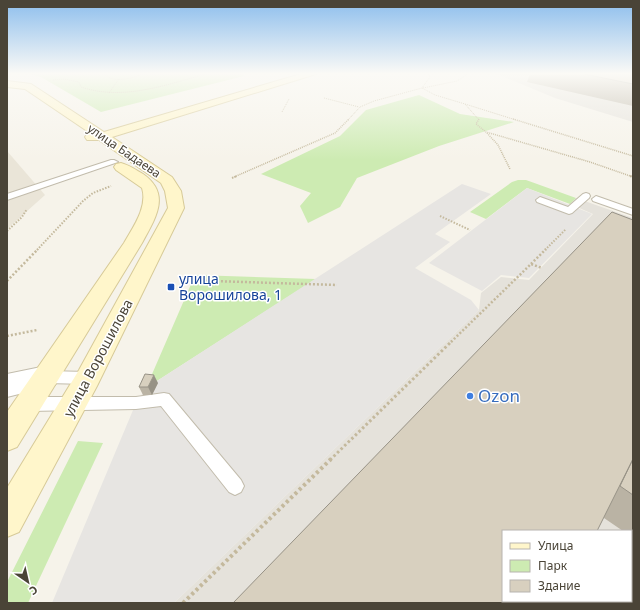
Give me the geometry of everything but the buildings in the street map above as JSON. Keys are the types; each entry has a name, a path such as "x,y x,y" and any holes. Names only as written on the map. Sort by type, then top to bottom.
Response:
{"street":[{"name":"улица Бадаева","path":"48,102 85,133 105,155 149,186 151,194"},
{"path":"85,133 189,102"},
{"path":"85,133 102,136 214,102"},
{"name":"улица Бадаева","path":"102,136 167,180 173,191"},
{"name":"улица Ворошилова","path":"7,520 74,404 176,208 173,191"},
{"name":"улица Ворошилова","path":"7,437 133,243 150,210 151,194"},
{"path":"7,386 14,383 46,377"}],"lane":[{"path":"7,197 105,155"},
{"path":"540,200 569,211 586,196"},
{"path":"596,199 633,212"},
{"path":"46,377 88,378"},
{"path":"29,404 136,403 164,400 235,486"}],"path":[{"path":"340,102 360,108"},
{"path":"232,178 335,133 360,108 373,102"},
{"path":"460,102 633,156"},
{"path":"465,104 479,119 476,124 478,127 494,139 510,169"},
{"path":"486,132 633,176"},
{"path":"7,281 83,201 93,193 111,186"},
{"path":"440,216 470,230"},
{"path":"183,603 567,228"},
{"path":"531,264 542,268"},
{"path":"181,280 337,285"},
{"path":"7,336 36,330"}],"shaded area":[{"path":"570,102 633,102 633,122"},
{"path":"7,151 45,195 7,229"},
{"path":"462,184 491,194 435,234 450,242 415,268 471,300 479,310 174,603 52,603 136,403 146,388"},
{"path":"527,188 592,214 529,278 501,275 482,291 429,263"},
{"path":"576,198 633,218 633,603 174,603 479,310 481,293 501,277 529,280 593,214 570,204"}],"green space":[{"path":"85,102 139,102 101,112"},
{"path":"393,102 435,102 460,114 514,122 439,146 357,178 340,207 308,223 300,206 311,193 261,174 340,136 366,110"},
{"path":"526,180 576,198 570,204 527,188 486,219 470,212 512,182"},
{"path":"195,275 316,279 146,388"},
{"path":"78,441 103,443 28,603 7,603 7,582"}],"place":[{"name":"улица Ворошилова, 1","path":"171,287"},
{"name":"Ozon","path":"470,396"}]}
